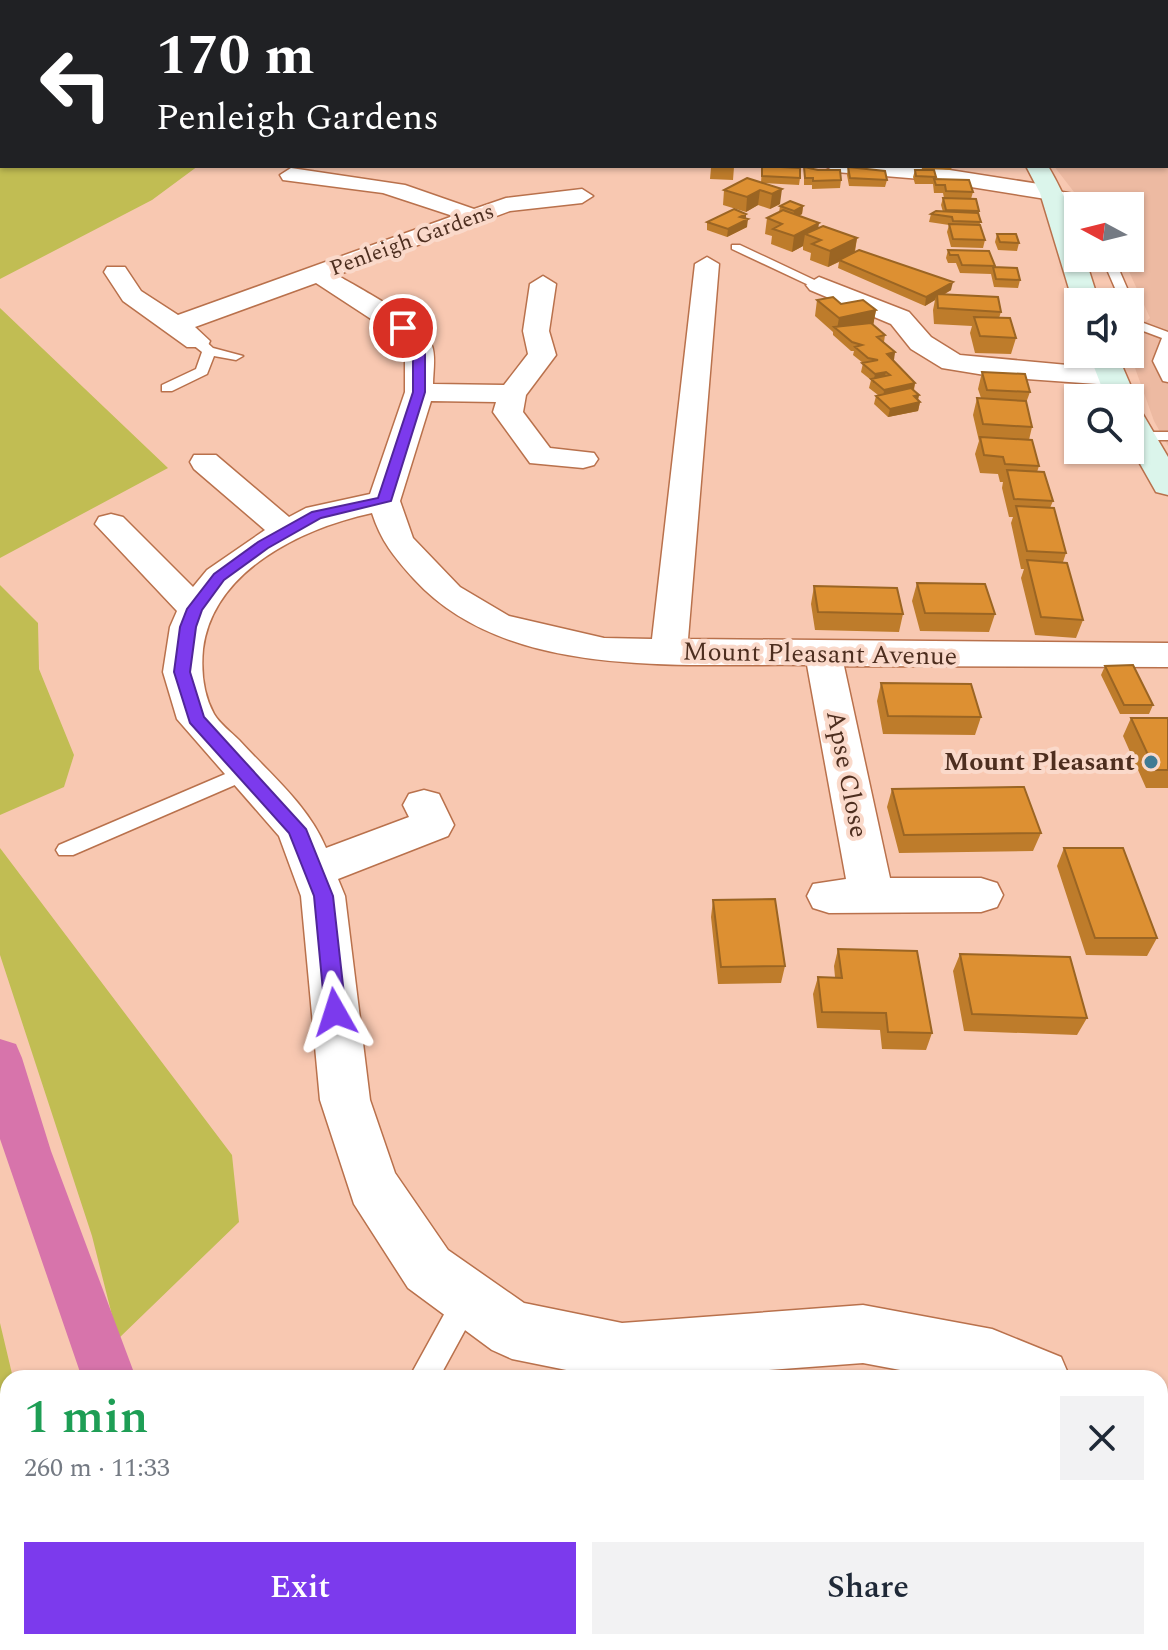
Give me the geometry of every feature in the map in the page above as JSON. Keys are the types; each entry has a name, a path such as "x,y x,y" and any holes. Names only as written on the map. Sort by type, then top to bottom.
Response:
{"street":[{"path":"864,168 921,172 1052,193"},
{"path":"1038,168 1052,193 1082,288"},
{"path":"291,174 398,188 446,203 471,216"},
{"name":"Penleigh Gardens","path":"194,339 319,274 471,216 550,193 582,196"},
{"name":"Mount Pleasant Avenue","path":"722,256 669,651 1168,655"},
{"path":"116,272 132,296 194,339"},
{"name":"Penleigh Gardens","path":"319,274 403,328 419,346 419,392 384,501"},
{"path":"543,284 536,331 542,355 512,394 508,412 541,457 583,459"},
{"path":"831,295 900,318 921,343 952,362 973,367 1111,376"},
{"path":"419,392 512,394"},
{"path":"1146,430 1166,480"},
{"path":"205,462 286,531"},
{"path":"669,651 604,650 497,625 448,595 398,541 384,501 317,515 286,531 219,577 195,609 188,627 182,672 196,719 297,829 315,870 323,896 345,1100 373,1186 428,1269 512,1330 622,1352 863,1334 992,1358 1021,1370"},
{"path":"111,524 195,609"},
{"name":"Apse Close","path":"823,654 850,895 981,895"},
{"path":"315,870 433,825 424,805"}],"lane":[{"path":"1052,193 1064,195"},
{"path":"722,256 831,295"},
{"path":"1144,328 1168,337 1160,361 1168,378"},
{"path":"194,339 236,356"},
{"path":"167,388 202,371 194,339"},
{"path":"66,850 244,773"},
{"path":"428,1370 468,1299"}],"shaded area":[{"path":"0,168 195,168 152,200 0,279"},
{"path":"1056,168 1168,168 1168,446 1154,421 1144,384 1141,384 1135,368 1144,368 1144,323 1150,318 1144,305 1144,288 1136,288 1129,272 1144,272 1144,192 1074,192"},
{"path":"0,308 168,468 0,558"},
{"path":"0,585 38,623 39,669 74,755 64,787 0,815"},
{"path":"0,848 232,1155 239,1222 118,1339 92,1236 0,955"},
{"path":"0,1323 11,1370 0,1370"}],"building":[{"path":"762,168 800,168 800,178 762,176"},
{"path":"804,168 809,168 840,170 841,180 813,181 813,178 805,178"},
{"path":"848,168 857,168 885,171 887,180 850,178"},
{"path":"915,170 934,170 936,177 916,176"},
{"path":"747,178 782,189 772,194 760,190 747,197 724,190"},
{"path":"934,179 969,180 973,192 946,191 945,185 936,185"},
{"path":"943,198 976,199 979,211 946,210"},
{"path":"790,201 803,206 794,211 780,206"},
{"path":"734,209 746,214 740,217 748,219 728,229 707,222"},
{"path":"783,210 819,223 794,236 773,229 782,224 767,218"},
{"path":"936,211 978,213 981,222 953,221 952,217 931,214"},
{"path":"949,224 980,225 985,240 953,239"},
{"path":"823,226 857,238 830,251 812,244 821,240 805,234"},
{"path":"997,234 1016,234 1019,243 1000,242"},
{"path":"859,250 953,282 926,297 839,260"},
{"path":"948,250 989,251 995,266 962,265 958,255 950,255"},
{"path":"993,267 1017,268 1020,280 996,279"},
{"path":"937,294 998,297 1001,312 938,308"},
{"path":"833,297 841,304 863,300 876,310 839,318 817,300"},
{"path":"974,317 1010,318 1016,338 980,336"},
{"path":"871,323 885,335 877,337 895,352 887,354 915,383 884,390 871,379 890,375 886,372 875,374 862,363 878,360 868,358 855,347 862,345 852,342 834,327"},
{"path":"982,372 1025,374 1030,392 987,390"},
{"path":"911,388 919,395 914,396 920,402 890,409 876,396"},
{"path":"977,398 1026,401 1032,427 983,424"},
{"path":"980,437 1032,440 1039,466 1005,464 1003,457 984,455"},
{"path":"1007,470 1044,472 1053,501 1014,499"},
{"path":"1016,506 1054,508 1066,553 1027,551"},
{"path":"1027,560 1067,563 1083,620 1041,617"},
{"path":"917,583 985,584 995,614 925,613"},
{"path":"814,586 897,588 903,614 818,612"},
{"path":"1133,665 1153,705 1124,705 1105,666"},
{"path":"881,683 971,684 981,717 888,716"},
{"path":"1131,718 1168,718 1168,770 1155,770"},
{"path":"1024,787 1041,833 904,835 892,789"},
{"path":"1064,848 1123,848 1157,938 1095,938"},
{"path":"775,899 785,966 721,967 713,900"},
{"path":"838,949 917,951 932,1033 888,1032 886,1013 822,1012 818,977 842,978"},
{"path":"960,954 1070,957 1087,1018 972,1014"}],"waterway":[{"path":"0,1058 27,1151 106,1370"}],"place":[{"name":"Mount Pleasant","path":"1151,762"}],"route":[{"path":"335,1012 323,896 297,829 196,719 182,672 188,627 195,609 219,577 263,545 317,515 384,501 419,392 419,346 403,328"}]}
